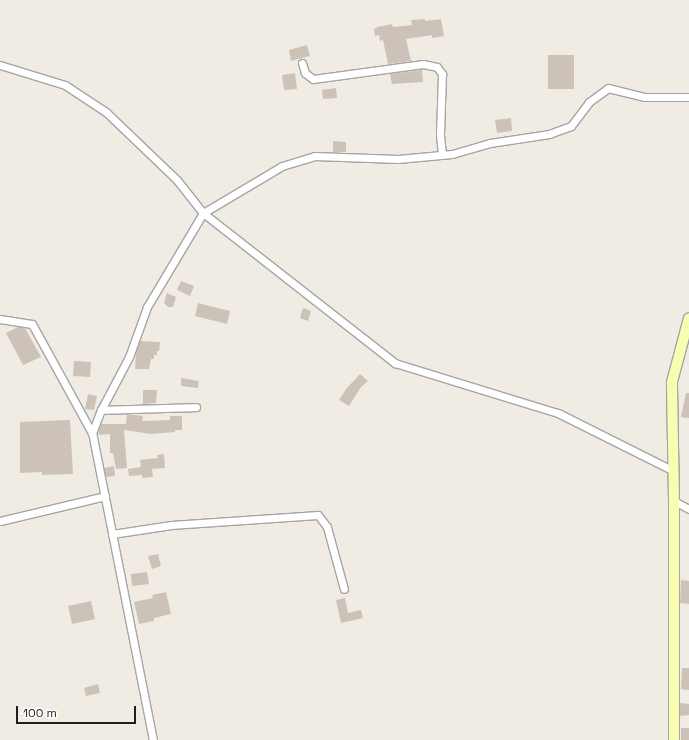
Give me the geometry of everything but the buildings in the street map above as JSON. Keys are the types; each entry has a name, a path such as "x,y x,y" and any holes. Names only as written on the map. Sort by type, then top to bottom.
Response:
{"street":[{"path":"302,63 305,73 313,79 423,64 437,66 442,74 440,135 442,155"},
{"path":"0,65 65,85 106,112 176,180 203,213 395,363 558,413 672,470"},
{"path":"92,433 101,410 129,357 147,307 203,213 282,166 315,156 398,159 452,154 490,143 549,134 571,126 589,102 608,88 644,98 689,97"},
{"path":"674,740 674,501 672,470 672,382 689,318"},
{"path":"0,319 32,324 92,433 153,740"},
{"path":"101,410 196,407"},
{"path":"0,521 105,496"},
{"path":"674,501 689,509"},
{"path":"112,534 193,523 318,515 327,527 344,589"}]}
